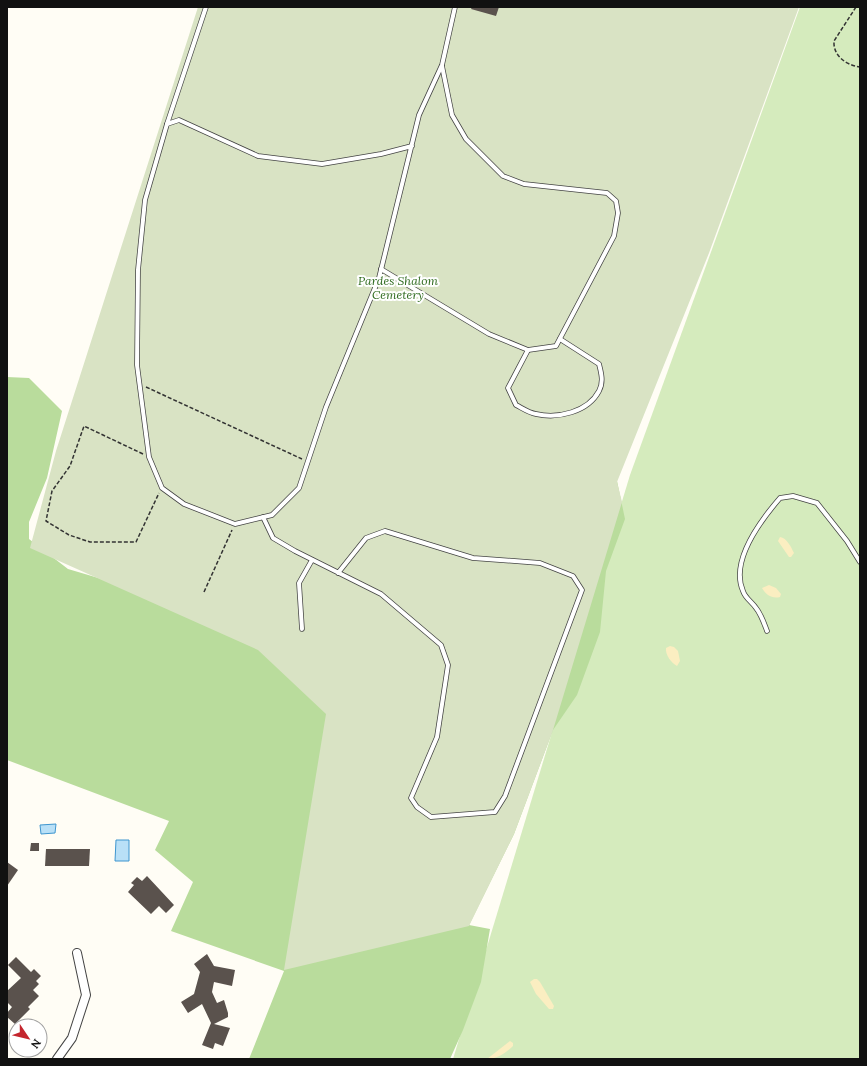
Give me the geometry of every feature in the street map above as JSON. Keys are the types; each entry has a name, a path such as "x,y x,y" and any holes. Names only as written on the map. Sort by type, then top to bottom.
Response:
{"street":[{"path":"57,1059 72,1038 86,995 77,953"}],"lane":[{"path":"206,7 167,124 145,200 138,270 137,365 149,457 162,488 184,504 235,524 272,515 299,488 326,407 381,269 419,115 442,65 454,7"},
{"path":"381,269 488,334 528,350 556,346 614,236 618,213 616,201 607,193 524,184 503,176 466,139 452,115 442,65"},
{"path":"167,124 179,120 258,156 322,164 381,154 412,146"},
{"path":"528,350 508,388 516,405 536,414 563,416 588,405 600,391 602,378 599,364 560,339"},
{"path":"767,630 757,608 743,593 739,581 740,563 749,543 780,498 793,496 817,503 847,541 860,562"},
{"path":"263,517 273,538 312,560 338,573 381,594 441,645 448,665 437,737 411,798 417,807 431,817 495,812 505,796 582,590 573,576 540,563 473,558 385,531 366,538 338,573"},
{"path":"302,629 298,583 312,560"}],"path":[{"path":"856,7 834,41 834,47 839,57 849,64 860,66"},
{"path":"140,384 307,462"},
{"path":"149,457 84,426 70,466 52,491 46,522 69,535 90,542 136,542 162,488"},
{"path":"204,592 235,524"}],"green space":[{"name":"Pardes Shalom Cemetery","path":"198,7 799,7 709,253 617,482 622,502 553,730 514,834 469,926 284,970 326,714 258,650 30,548 56,451"},
{"path":"800,7 860,7 860,1059 453,1059 630,475"},
{"path":"7,377 29,378 62,411 47,478 29,522 29,539 68,569 183,603 613,462 625,519 606,571 600,632 577,695 553,730 514,834 469,925 490,929 481,982 463,1030 450,1059 249,1059 284,971 171,931 193,882 155,850 169,821 7,760"}],"sand":[{"path":"780,537 787,541 792,548 794,553 791,557 789,557 778,541"},
{"path":"769,585 776,588 781,594 780,597 772,597 765,593 762,588"},
{"path":"670,646 674,647 678,651 680,661 677,666 667,656 666,648"},
{"path":"537,979 540,982 554,1006 553,1009 549,1009 536,994 530,982"},
{"path":"510,1041 513,1043 513,1046 507,1051 498,1057 487,1059"}],"water":[{"path":"56,824 55,833 41,834 40,825"},
{"path":"116,840 129,840 129,861 115,861"}],"building":[{"path":"472,7 499,7 496,16 471,9"},
{"path":"31,843 39,843 39,851 30,851"},
{"path":"46,849 90,849 89,866 45,866"},
{"path":"7,862 18,870 7,886"},
{"path":"147,876 174,905 166,913 159,906 151,914 128,892 134,885 131,883 137,877 142,881"},
{"path":"207,954 214,966 235,970 232,986 214,982 212,992 217,1003 224,1000 228,1017 214,1024 230,1028 223,1046 215,1043 213,1049 202,1045 211,1023 202,1004 188,1013 181,1002 194,994 200,972 194,964"},
{"path":"16,957 31,972 34,969 41,976 36,981 39,984 33,990 39,996 28,1007 30,1009 21,1018 7,1017 7,1013 12,1007 7,1002 7,991 21,978 8,965"}]}
